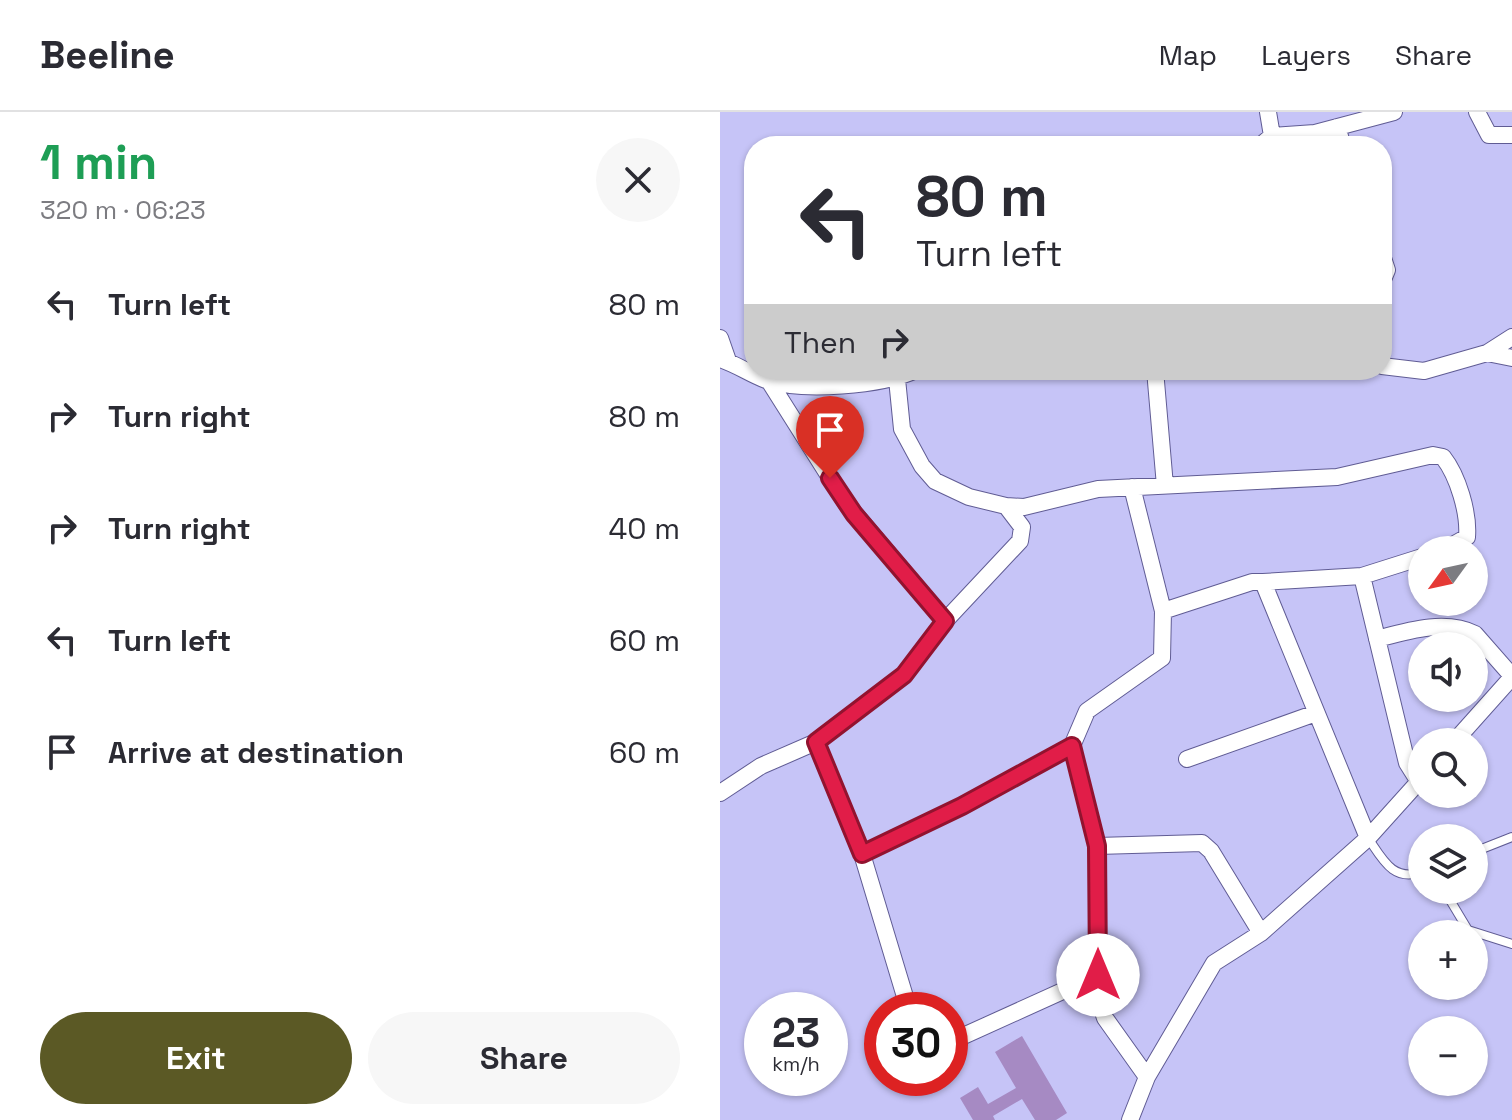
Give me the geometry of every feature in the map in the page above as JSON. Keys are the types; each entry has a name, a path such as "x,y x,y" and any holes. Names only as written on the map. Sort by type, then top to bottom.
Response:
{"street":[{"path":"1266,136 1268,112"},
{"path":"1291,136 1394,112"},
{"path":"1477,112 1489,135 1512,135"},
{"path":"1337,127 1340,136"},
{"path":"1392,367 1424,371 1487,353 1512,337"},
{"path":"720,338 724,360 744,369"},
{"path":"1487,353 1512,358"},
{"path":"769,381 826,386 887,380"},
{"path":"897,380 902,429 922,466 935,481 969,497 1024,507 1098,489 1337,477 1433,455 1443,457 1450,467 1468,524 1467,536"},
{"path":"1156,380 1165,486"},
{"path":"769,381 846,503 945,621"},
{"path":"1132,487 1163,611 1162,658 1087,711 1072,746 1097,846 1097,994 1105,1018 1147,1077"},
{"path":"720,793 761,766 816,742 904,675 945,621 1020,541 1022,527 1006,506"},
{"path":"1163,611 1252,582 1362,576 1408,561"},
{"path":"1362,576 1408,764"},
{"path":"1263,582 1271,592 1316,713 1368,838"},
{"path":"1377,639 1417,629 1467,630 1512,677 1466,728"},
{"path":"1187,759 1316,713"},
{"path":"816,742 862,854 904,992"},
{"path":"862,854 962,806 1072,746"},
{"path":"1130,1120 1147,1077 1214,963 1261,933 1368,838 1408,793"},
{"path":"1097,846 1202,843 1211,851 1261,933"},
{"path":"968,1034 1098,975"}],"lane":[{"path":"1488,846 1512,837"},
{"path":"1368,838 1388,868 1399,875 1408,874"},
{"path":"1452,904 1468,930 1512,944"}],"building":[{"path":"1022,1036 1067,1113 1056,1120 1035,1120 1022,1099 993,1116 995,1120 973,1120 960,1098 968,1096 978,1087 988,1104 1016,1088 995,1052"}],"route":[{"path":"830,478 854,514 945,621 904,675 816,742 862,854 962,806 1072,746 1097,846 1098,975"}]}
